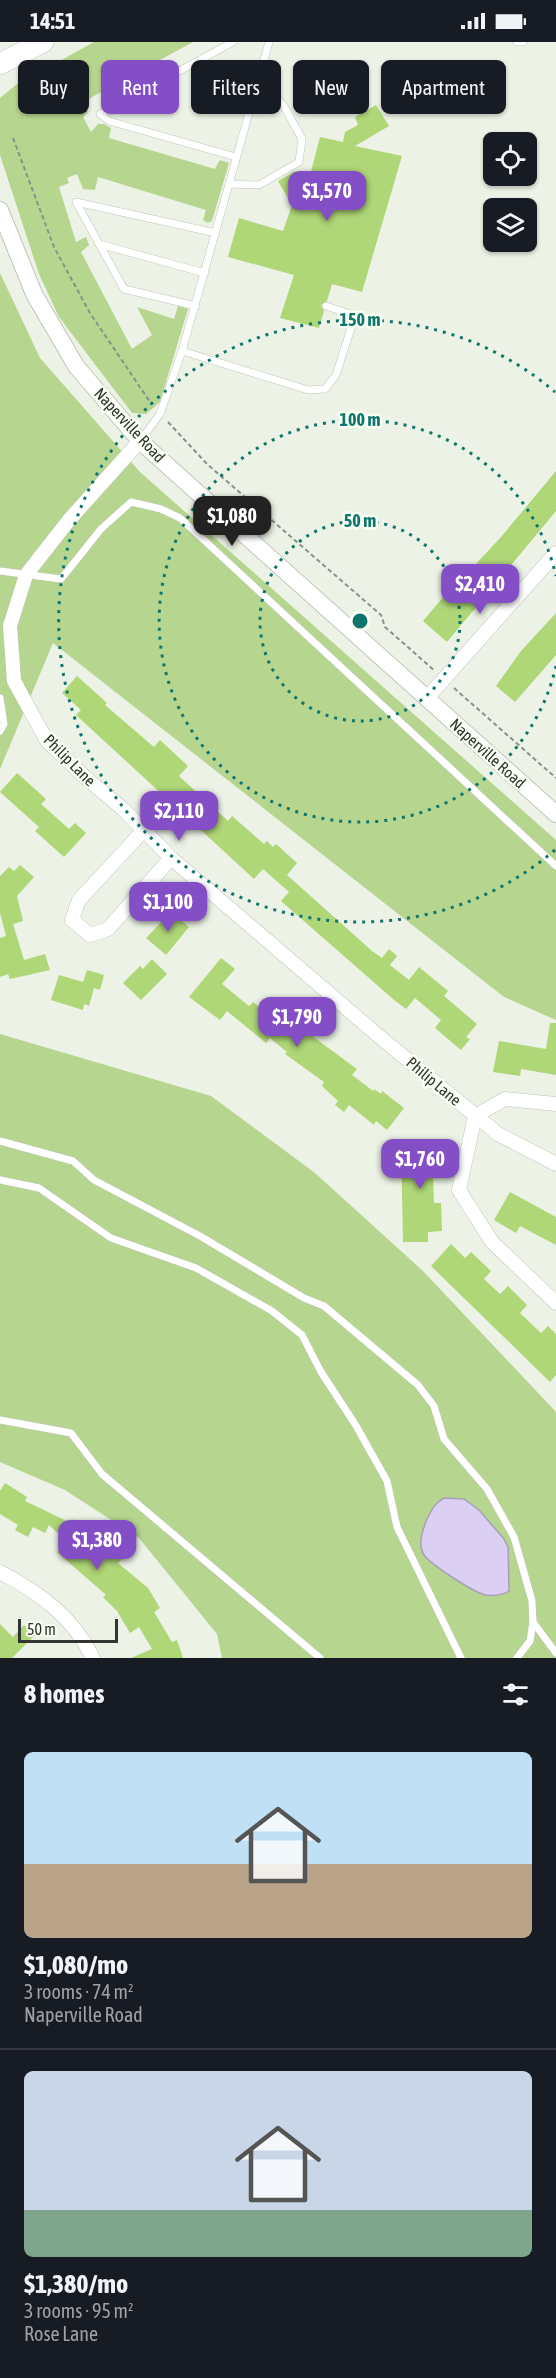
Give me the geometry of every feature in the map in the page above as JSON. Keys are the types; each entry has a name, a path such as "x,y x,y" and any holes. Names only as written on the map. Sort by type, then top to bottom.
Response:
{"highway":[{"path":"0,64 43,42"}],"street":[{"name":"Naperville Road","path":"0,210 34,294 76,366 140,441 556,814"},
{"name":"Philip Lane","path":"140,441 69,520 26,575 10,626 14,681 47,741 144,830 171,858 475,1116 498,1134 556,1164"},
{"path":"427,698 556,553"},
{"path":"144,830 79,900 72,920 90,935 108,929 171,858"},
{"path":"556,1104 504,1099 475,1116 459,1190 492,1242 556,1303"},
{"path":"0,1572 50,1601 72,1625 93,1658"}],"lane":[{"path":"233,42 100,114 109,121 236,157"},
{"path":"517,42 523,42"},
{"path":"262,60 266,43"},
{"path":"229,184 259,186 299,162 302,139 281,103"},
{"path":"140,441 160,414 182,351 248,114"},
{"path":"196,306 124,289 76,202 216,233"},
{"path":"99,244 205,273"},
{"path":"182,351 308,390 325,389 336,375 354,320 350,314 326,306"},
{"path":"0,571 62,579 101,528 131,502 161,509 180,518 556,866"},
{"path":"0,698 4,724 0,731"},
{"path":"0,1141 73,1161 94,1180 200,1236 304,1298 324,1306 418,1385 435,1406 444,1439 487,1490 514,1537 532,1601 533,1622 530,1641 517,1658"},
{"path":"0,1179 39,1188 111,1238 196,1268 272,1311 302,1335 321,1372 355,1424 387,1481 397,1527 461,1658"},
{"path":"0,1419 71,1433 102,1474 320,1658"},
{"path":"533,1622 556,1653"}],"path":[{"path":"13,138 54,247 90,313 144,396 207,464 381,615 385,627 442,677"},
{"path":"459,692 556,778"}],"green space":[{"path":"94,42 193,42 160,60 101,60 101,92 89,99 89,60 61,60"},
{"path":"18,84 18,114 86,114 83,117 91,132 98,124 104,124 111,128 109,138 215,169 220,160 229,163 212,221 208,223 203,220 206,210 98,177 95,190 83,189 77,174 67,178 69,183 59,187 76,242 86,237 89,245 81,252 132,349 152,335 137,307 174,319 178,306 188,309 160,402 146,414 132,413 59,317 39,274 0,155 0,98"},
{"path":"0,273 40,358 140,472 556,840 556,1020 504,997 53,643 0,769"},
{"path":"0,1034 211,1096 315,1173 423,1271 556,1412 556,1658 222,1658 217,1634 139,1538 65,1490 0,1462"}],"shaded area":[{"path":"444,1498 464,1499 479,1510 504,1539 508,1547 509,1591 495,1595 481,1593 444,1571 424,1555 421,1537 427,1519 438,1502"}],"building":[{"path":"376,105 389,126 355,146 402,156 362,292 332,284 327,301 321,305 324,311 319,328 280,318 294,275 228,257 239,218 283,231 292,205 278,181 295,171 306,191 320,137 343,142 345,132 358,125 355,117 360,114 369,114 369,109"},
{"path":"556,471 556,511 447,642 423,621 471,564 474,566 501,537"},
{"path":"556,613 556,655 515,702 496,686 521,651"},
{"path":"77,676 107,703 105,705 154,747 160,740 188,766 179,776 228,821 232,816 264,844 267,841 273,847 276,844 297,863 287,875 372,951 382,958 389,949 397,956 390,965 409,980 419,967 448,991 444,996 477,1024 466,1037 470,1039 461,1050 435,1028 441,1020 415,998 406,1009 393,999 281,901 289,892 263,869 254,879 76,715 81,710 62,693"},
{"path":"17,773 46,799 41,804 69,829 75,823 86,833 64,857 35,831 39,827 0,792"},
{"path":"20,865 34,877 17,896 23,921 13,924 24,960 45,954 50,970 10,979 8,974 0,977 0,938 6,936 0,913 0,876 9,867 14,871"},
{"path":"171,912 189,927 166,955 146,938"},
{"path":"221,958 235,969 222,984 249,1006 253,1002 265,1012 273,1003 289,1016 286,1019 302,1032 304,1030 357,1069 352,1075 373,1091 374,1089 381,1094 382,1091 404,1108 387,1130 376,1121 374,1125 349,1105 344,1112 335,1105 338,1101 322,1086 324,1082 285,1054 287,1052 270,1038 266,1043 227,1011 220,1020 189,997"},
{"path":"152,959 167,974 141,1000 123,983 140,966 143,969"},
{"path":"87,970 104,975 100,990 94,988 89,1006 84,1004 83,1010 51,1000 59,975 83,982"},
{"path":"550,1023 556,1023 556,1075 521,1069 520,1076 493,1072 499,1041 546,1049"},
{"path":"440,1142 441,1177 433,1178 434,1203 441,1203 442,1231 428,1232 428,1242 403,1242 401,1143"},
{"path":"510,1192 556,1217 556,1245 520,1226 516,1233 494,1220"},
{"path":"451,1244 465,1258 471,1252 491,1271 484,1279 500,1294 508,1286 527,1305 520,1313 541,1333 548,1326 556,1334 556,1375 550,1382 431,1266"},
{"path":"5,1483 27,1497 25,1501 69,1522 72,1519 122,1559 118,1563 148,1588 160,1608 154,1612 172,1642 177,1640 183,1658 131,1658 152,1649 139,1627 130,1633 117,1611 103,1597 106,1595 57,1552 66,1541 49,1525 45,1533 33,1527 28,1537 15,1530 18,1525 0,1514 0,1491"},
{"path":"0,1624 13,1637 24,1625 35,1635 12,1658 0,1658"}]}
